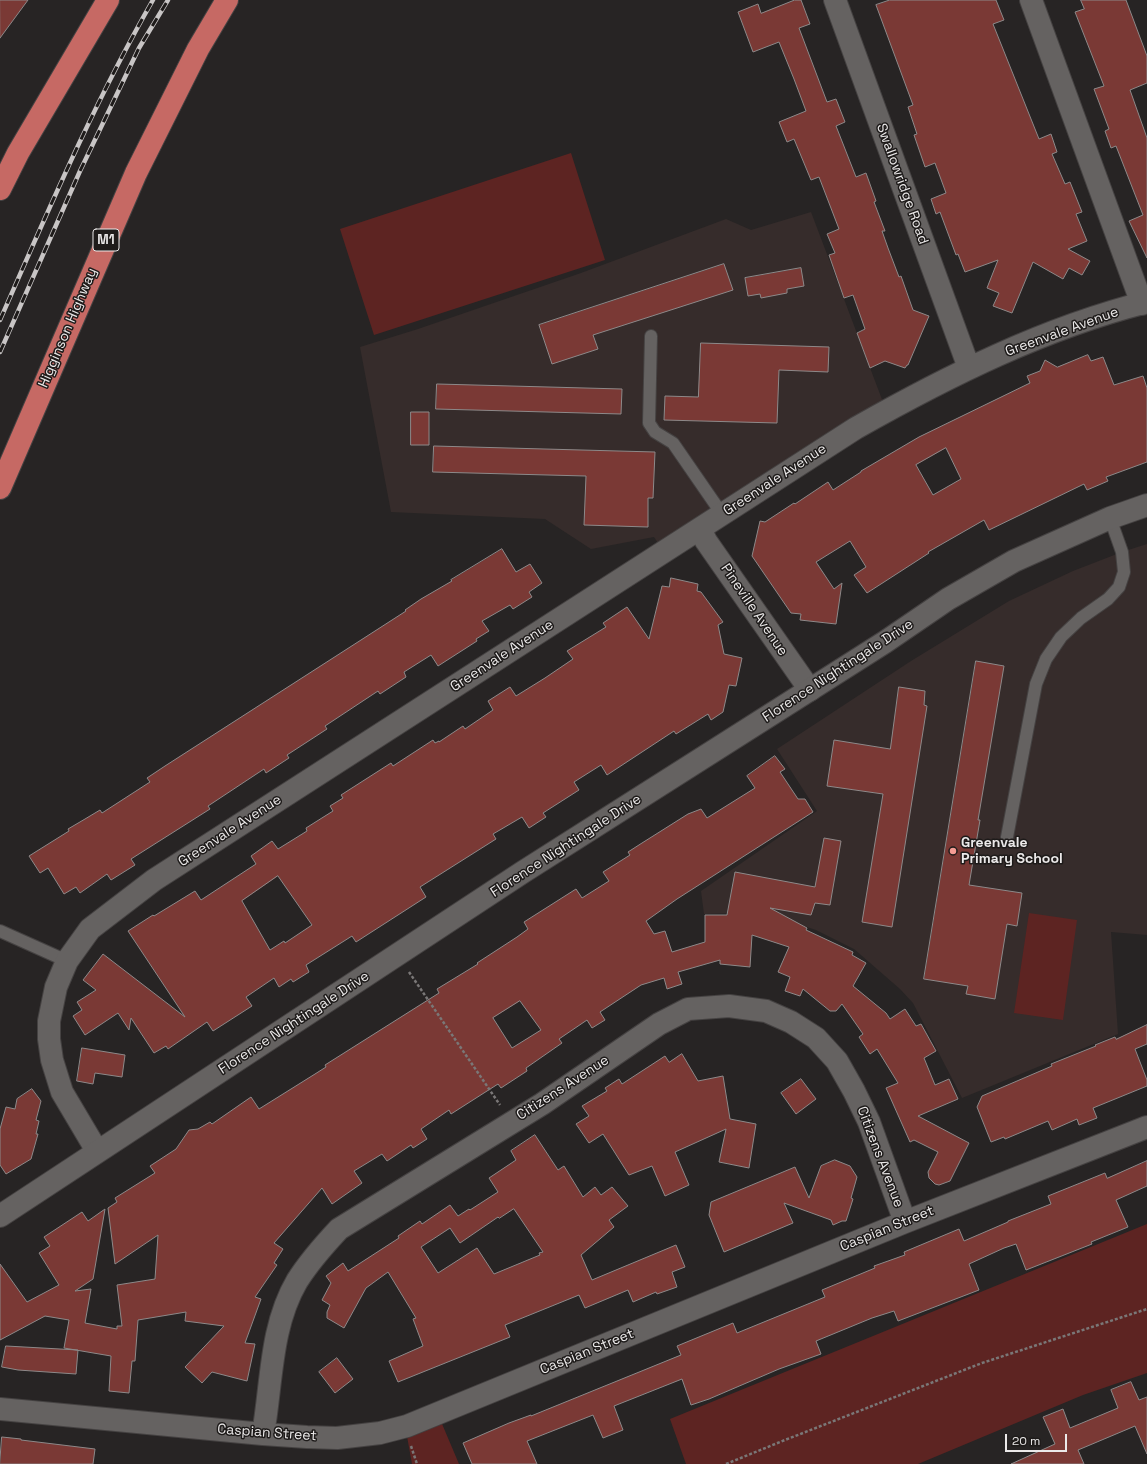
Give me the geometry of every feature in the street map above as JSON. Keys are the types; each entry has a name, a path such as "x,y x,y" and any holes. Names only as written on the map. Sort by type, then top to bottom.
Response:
{"highway":[{"path":"0,189 18,153 108,0"},
{"name":"Higginson Highway","path":"0,488 136,173 198,49 227,0"}],"street":[{"name":"Swallowridge Road","path":"835,0 969,368"},
{"path":"1031,0 1145,303"},
{"name":"Greenvale Avenue","path":"97,1151 62,1092 52,1060 49,1039 49,1021 56,987 67,961 90,929 154,880 856,428 969,368 1035,340 1090,320 1145,303"},
{"name":"Florence Nightingale Drive","path":"0,1216 97,1151 398,956 529,868 810,690 948,599 1014,561 1110,518 1147,505"},
{"name":"Pineville Avenue","path":"700,529 715,554 810,690"},
{"name":"Citizens Avenue","path":"263,1434 275,1343 281,1316 297,1281 315,1256 339,1229 542,1104 659,1024 688,1009 729,1006 766,1011 791,1022 816,1038 837,1061 869,1122 904,1222"},
{"name":"Caspian Street","path":"0,1409 263,1434 337,1438 380,1433 407,1426 904,1222 1147,1127"}],"lane":[{"path":"651,336 649,423 655,432 673,443 722,514"},
{"path":"1007,837 1036,684 1046,659 1061,637 1076,622 1108,599 1119,587 1124,572 1122,552 1110,518"},
{"path":"0,931 67,961"}],"path":[{"path":"398,956 512,1122"},
{"path":"726,1464 982,1363 1147,1309"}],"shaded area":[{"path":"571,153 605,260 374,335 340,229"},
{"path":"811,212 886,410 664,552 654,537 591,549 545,519 391,512 360,347 418,329 581,273 726,219 751,230"},
{"name":"Greenvale Primary School","path":"1147,544 1147,935 1111,932 1118,1034 962,1098 913,1003 900,989 854,949 816,930 777,917 740,913 704,914 701,891 817,811 777,749 911,661 1009,601 1073,571"},
{"path":"1029,913 1077,920 1063,1020 1014,1013"},
{"path":"1147,1224 1147,1373 1083,1395 918,1464 686,1464 670,1419"},
{"path":"437,1412 459,1464 412,1464 405,1425"}],"building":[{"path":"0,0 28,0 0,38"},
{"path":"795,0 801,0 810,24 799,28 827,102 836,99 845,122 836,126 856,177 866,173 876,201 874,202 885,231 882,231 899,277 901,276 913,310 929,316 908,365 905,368 885,361 870,368 857,333 865,329 853,295 844,298 829,255 835,253 827,234 839,229 819,177 811,180 794,139 787,142 779,122 806,111 779,42 753,52 738,12 758,4 761,13"},
{"path":"890,0 996,0 1004,20 993,24 1039,139 1051,134 1057,152 1052,154 1065,184 1070,182 1082,212 1076,214 1087,241 1068,249 1090,261 1082,275 1069,268 1063,279 1033,262 1012,313 993,306 999,293 987,288 998,260 965,272 958,254 956,255 940,212 936,214 931,199 946,193 935,163 925,167 914,135 917,134 908,107 913,105 876,5"},
{"path":"1081,0 1126,0 1147,56 1147,83 1130,90 1147,138 1147,258 1129,221 1143,215 1116,146 1111,148 1105,131 1109,129 1094,89 1104,86 1075,12 1084,9"},
{"path":"724,264 733,290 593,335 598,349 552,364 539,325"},
{"path":"801,268 804,286 787,289 787,293 761,298 760,294 748,296 745,278"},
{"path":"701,343 829,347 828,372 779,370 777,423 664,420 665,396 698,397"},
{"path":"1088,355 1091,361 1103,357 1114,385 1143,376 1147,388 1147,462 1106,477 1108,481 1087,490 1084,484 989,530 984,520 928,552 929,553 867,593 854,575 866,567 850,541 816,562 834,589 842,583 836,624 800,620 801,614 791,613 752,556 760,521 765,522 828,482 833,490 861,471 919,437 1030,383 1027,376 1040,371 1045,360 1057,367","holes":["946,448 961,479 933,495 916,465"]},
{"path":"437,384 622,389 621,414 436,409"},
{"path":"411,412 429,412 429,445 411,445"},
{"path":"434,446 655,452 653,498 648,498 648,527 584,525 586,476 433,472"},
{"path":"502,549 516,572 530,564 542,583 529,592 532,597 513,609 510,605 482,621 489,631 476,639 477,641 438,666 431,655 404,672 406,677 380,694 378,691 325,726 327,729 287,755 289,758 266,773 264,769 208,806 210,809 131,859 135,865 111,880 107,874 80,893 76,887 64,894 48,868 40,873 29,856 69,831 68,829 100,810 102,813 150,782 147,778 165,766 406,611 405,610 421,599"},
{"path":"671,578 698,584 697,591 701,592 723,622 718,625 724,654 742,658 736,686 729,685 723,712 711,720 708,714 676,734 674,731 607,775 601,765 574,782 579,790 543,813 546,817 529,828 522,817 493,834 496,839 420,887 426,897 356,942 352,936 306,965 309,972 293,982 291,979 279,987 274,978 246,997 252,1006 213,1031 207,1022 168,1049 166,1046 154,1053 131,1018 129,1030 118,1013 85,1035 73,1016 82,1010 77,1002 96,990 83,980 103,954 185,1017 128,931 195,891 201,900 256,864 251,856 272,841 278,849 307,831 306,828 333,811 330,806 343,798 341,795 391,763 393,766 433,740 435,743 439,742 463,726 465,729 493,710 488,701 510,687 516,696 545,678 573,659 567,651 606,627 603,623 627,607 649,639 662,586 669,587","holes":["278,876 312,925 285,943 284,941 270,950 242,901"]},
{"path":"976,661 1004,666 978,820 980,820 969,885 1022,893 1017,926 1007,924 995,999 966,994 968,986 924,979"},
{"path":"899,687 925,691 924,705 927,706 892,927 862,922 883,794 827,786 834,740 890,749"},
{"path":"775,756 785,769 780,772 798,799 805,799 813,812 677,899 646,921 654,934 665,931 672,952 705,942 705,915 727,915 735,872 815,887 824,838 841,841 830,905 815,903 811,915 770,908 807,928 806,930 853,952 852,955 866,963 853,986 886,1013 890,1019 905,1009 916,1026 921,1024 936,1051 924,1058 935,1085 949,1079 958,1099 918,1116 969,1143 950,1181 939,1185 935,1184 929,1178 928,1172 938,1152 914,1140 910,1142 886,1088 898,1083 877,1049 870,1054 859,1037 863,1034 842,1004 836,1011 830,1011 803,989 800,996 785,991 790,977 778,972 789,947 752,935 750,967 720,964 720,960 678,972 682,984 667,989 664,978 641,985 600,1012 605,1020 592,1028 587,1020 559,1039 562,1043 526,1068 527,1071 501,1088 498,1084 451,1114 449,1110 421,1129 427,1139 413,1148 411,1145 387,1161 382,1154 354,1171 362,1183 332,1204 322,1188 274,1243 283,1249 274,1263 277,1265 255,1297 261,1299 245,1343 255,1344 247,1381 212,1372 202,1383 185,1367 224,1326 185,1321 186,1312 138,1320 135,1361 132,1361 129,1393 109,1391 111,1356 64,1348 69,1320 45,1316 0,1340 0,1264 27,1302 59,1285 39,1253 50,1246 44,1237 82,1212 88,1221 105,1209 93,1279 75,1291 91,1289 85,1323 117,1329 117,1326 122,1326 117,1285 155,1279 158,1235 115,1264 108,1208 117,1202 115,1198 155,1173 150,1166 176,1149 189,1130 198,1129 210,1122 212,1124 251,1097 259,1109 315,1074 326,1067 325,1065 439,993 437,989 478,964 477,963 528,929 524,922 576,889 582,898 609,881 603,872 630,855 628,852 688,814 701,809 707,818 755,788 747,776","holes":["520,1001 541,1030 512,1048 493,1018"]},
{"path":"1147,1025 1147,1044 1135,1049 1147,1080 1147,1086 1093,1108 1097,1118 1079,1125 1077,1119 1052,1130 1048,1121 1005,1139 1004,1137 991,1142 977,1107 982,1096 1052,1066 1051,1064 1096,1046 1095,1045 1115,1037 1116,1039"},
{"path":"82,1048 125,1055 122,1077 95,1073 93,1084 77,1081"},
{"path":"682,1054 698,1081 723,1076 730,1119 756,1124 749,1168 719,1162 726,1129 675,1152 689,1185 665,1196 652,1166 629,1175 603,1134 589,1143 576,1124 589,1116 582,1106 607,1091 605,1088 619,1079 622,1084 665,1056 669,1062"},
{"path":"801,1079 816,1099 796,1114 781,1093"},
{"path":"32,1089 41,1101 36,1120 39,1121 36,1134 38,1134 31,1159 6,1174 0,1165 0,1129 6,1107 15,1109 17,1099"},
{"path":"535,1135 558,1170 564,1166 583,1197 595,1187 601,1195 612,1187 628,1206 609,1220 614,1227 581,1255 592,1280 676,1245 685,1267 672,1272 677,1287 657,1294 656,1292 633,1302 628,1290 585,1308 579,1295 505,1325 510,1337 398,1382 389,1361 423,1346 413,1319 416,1318 388,1272 366,1288 344,1328 327,1318 327,1312 330,1305 322,1300 331,1283 326,1276 343,1263 348,1271 399,1238 398,1236 420,1221 422,1224 450,1205 458,1216 498,1192 489,1178 516,1160 511,1151","holes":["514,1209 543,1252 539,1253 540,1255 494,1274 477,1248 438,1273 421,1247 450,1228 460,1243 498,1217 499,1218"]},
{"path":"835,1160 850,1166 857,1177 851,1198 853,1199 846,1221 833,1225 831,1220 784,1203 793,1223 724,1252 709,1215 711,1202 795,1167 809,1198 821,1166"},
{"path":"1147,1161 1147,1186 1116,1200 1128,1227 1091,1242 1092,1244 1026,1270 1016,1244 1004,1248 969,1264 979,1290 898,1321 894,1311 872,1318 816,1341 821,1354 779,1369 709,1399 691,1405 682,1379 614,1406 623,1430 603,1438 593,1415 527,1441 537,1464 472,1464 463,1443 509,1423 531,1416 681,1355 677,1346 733,1323 737,1333 825,1297 822,1290 875,1268 874,1266 905,1255 904,1252 959,1229 964,1241 1051,1204 1048,1196 1105,1173 1107,1178"},
{"path":"6,1346 78,1350 76,1374 18,1370 2,1367"},
{"path":"337,1358 353,1379 335,1393 319,1372"},
{"path":"1131,1382 1139,1400 1147,1397 1147,1454 1135,1426 1078,1450 1084,1464 1011,1464 1055,1444 1043,1417 1063,1409 1070,1428 1118,1408 1111,1390"},
{"path":"2,1437 95,1449 93,1464 0,1464"}],"railway":[{"path":"0,320 91,118 131,39 153,0"},
{"path":"0,352 80,171 139,48 168,0"}],"place":[{"name":"Greenvale Primary School","path":"953,851"}]}
